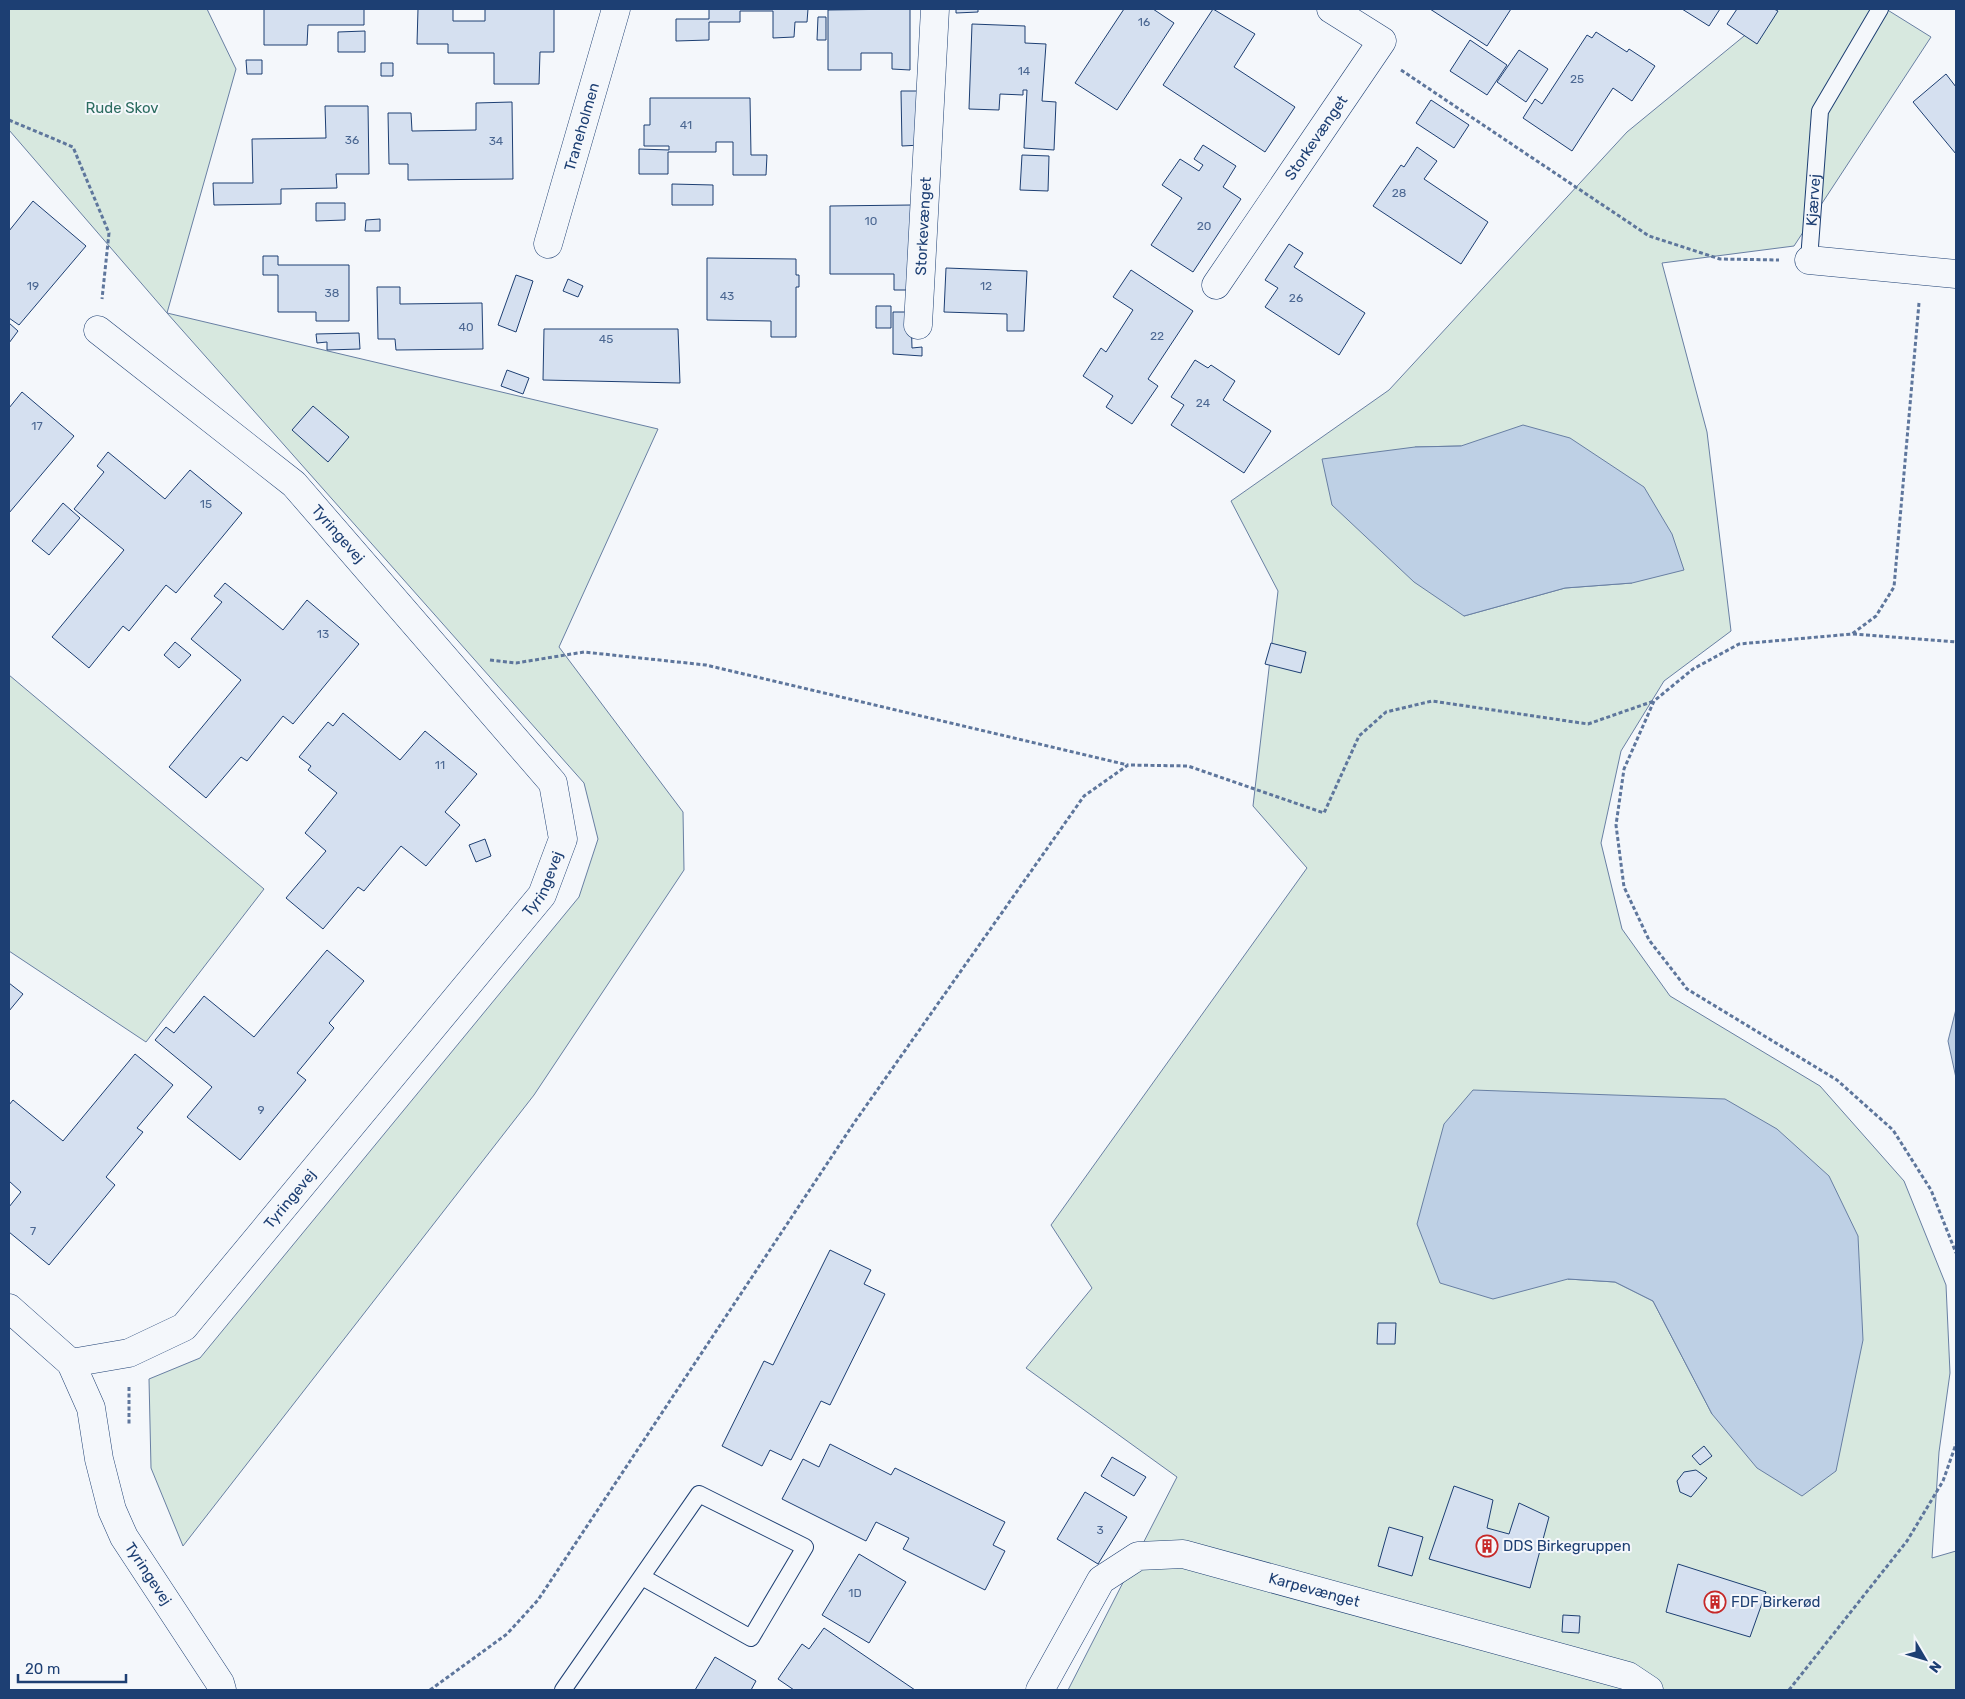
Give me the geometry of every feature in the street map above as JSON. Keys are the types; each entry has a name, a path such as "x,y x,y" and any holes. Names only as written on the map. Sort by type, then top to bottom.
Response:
{"street":[{"name":"Traneholmen","path":"548,244 616,9"},
{"name":"Storkevænget","path":"918,325 936,9"},
{"path":"1331,9 1382,41"},
{"name":"Storkevænget","path":"1216,285 1382,41"},
{"path":"1809,260 1956,274"},
{"name":"Tyringevej","path":"71,1363 129,1353 184,1327 542,895 563,839 553,783 294,484 98,330"},
{"name":"Tyringevej","path":"9,1308 71,1363 92,1408 102,1468 112,1510 124,1537 220,1683 222,1690"},
{"name":"Karpevænget","path":"1040,1690 1101,1580 1138,1556 1183,1554 1628,1676 1649,1690"}],"lane":[{"name":"Kjærvej","path":"1809,260 1820,111 1880,9"},
{"path":"563,1690 699,1494 805,1548 751,1638 642,1577"}],"path":[{"path":"1382,41 1398,67 1649,236 1720,259 1809,260"},
{"path":"9,120 73,147 108,233 98,330"},
{"path":"1852,634 1876,616 1894,588 1922,270"},
{"path":"444,655 516,663 584,652 706,665 1128,765 1188,766 1324,813 1359,736 1386,712 1432,701 1588,724 1654,701 1693,668 1739,644 1852,634 1956,642"},
{"path":"1654,701 1624,769 1616,825 1624,887 1649,940 1687,989 1837,1080 1893,1130 1931,1190 1956,1253"},
{"path":"430,1690 507,1634 538,1600 854,1123 1084,796 1128,765"},
{"path":"129,1353 129,1430"},
{"path":"1789,1690 1906,1541 1943,1481 1956,1444"}],"green space":[{"name":"Rude Skov","path":"9,9 207,9 236,69 167,313 9,130"},
{"path":"1777,9 1886,9 1931,37 1794,246 1662,263 1707,432 1731,631 1664,681 1621,751 1601,843 1622,929 1670,996 1820,1086 1904,1181 1946,1285 1950,1373 1939,1452 1932,1558 1956,1551 1956,1690 1068,1690 1177,1477 1026,1368 1092,1288 1051,1225 1307,868 1253,806 1278,591 1231,501 1389,390 1627,132","holes":["1461,446 1632,583 1565,588 1464,616 1415,447","1858,1236 1712,1414 1653,1301 1615,1282 1568,1279"]},
{"path":"167,313 658,429 559,647 683,812 684,870 534,1095 183,1546 151,1468 149,1379 200,1358 579,897 598,839 584,783"},
{"path":"9,675 264,889 146,1042 9,951"}],"water":[{"path":"1523,425 1570,438 1644,487 1672,534 1684,570 1632,583 1565,588 1464,616 1414,582 1332,505 1322,459 1415,447 1461,446"},
{"path":"1956,1009 1956,1078 1948,1041"},
{"path":"1473,1090 1725,1099 1777,1129 1829,1176 1858,1236 1863,1340 1836,1471 1802,1496 1757,1468 1712,1414 1653,1301 1615,1282 1568,1279 1493,1299 1440,1283 1417,1224 1444,1124"}],"building":[{"path":"264,9 364,9 364,25 308,25 307,45 264,45"},
{"path":"418,9 453,9 453,21 485,21 485,9 554,9 554,52 540,52 539,84 494,84 494,53 448,53 448,44 417,44"},
{"path":"709,9 808,9 807,22 795,22 794,37 773,38 773,11 740,11 740,22 709,22 709,40 676,41 676,19 709,19"},
{"path":"910,9 910,70 892,69 892,53 861,53 861,70 828,70 828,10"},
{"path":"956,9 978,9 978,12 956,13"},
{"path":"1124,9 1153,9 1174,23 1117,110 1075,83"},
{"path":"1213,9 1255,34 1234,67 1295,107 1265,152 1163,85"},
{"path":"1430,9 1511,9 1487,46"},
{"path":"1682,9 1720,9 1709,26"},
{"path":"1737,9 1774,9 1778,11 1757,44 1727,24"},
{"path":"818,17 826,17 826,40 817,40"},
{"path":"972,24 1025,26 1025,43 1046,44 1042,101 1056,102 1054,150 1024,148 1027,90 1023,90 1023,95 1000,94 999,110 969,109"},
{"path":"365,31 365,52 338,52 338,32"},
{"path":"1596,32 1627,52 1629,49 1655,66 1632,101 1613,88 1572,151 1523,118 1535,99 1542,104 1587,35 1592,38"},
{"path":"1470,40 1507,65 1487,95 1450,71"},
{"path":"1519,50 1548,69 1526,102 1497,82"},
{"path":"246,60 262,60 262,74 247,74"},
{"path":"381,63 393,63 393,76 381,76"},
{"path":"1946,74 1956,87 1956,154 1913,102"},
{"path":"901,91 920,91 921,145 902,146"},
{"path":"650,98 750,98 751,155 767,155 766,175 733,175 733,142 716,142 716,152 668,152 668,174 639,174 639,149 669,150 669,146 644,146 644,125 650,125"},
{"path":"1431,100 1469,125 1454,148 1416,123"},
{"path":"512,102 513,179 408,180 408,164 389,164 388,113 411,113 412,131 476,130 476,103"},
{"path":"325,106 368,106 369,174 336,174 337,188 281,189 281,204 214,205 213,183 253,183 252,139 326,138"},
{"path":"1203,145 1236,166 1223,187 1241,199 1193,272 1151,245 1182,198 1162,185 1180,159 1199,171 1203,165 1194,159"},
{"path":"1417,147 1437,161 1424,179 1488,222 1461,264 1373,206 1401,165 1404,167"},
{"path":"1022,155 1049,156 1048,191 1020,190"},
{"path":"672,184 713,185 713,205 672,205"},
{"path":"33,201 86,246 19,325 9,318 9,231"},
{"path":"316,203 345,203 345,220 316,221"},
{"path":"911,205 911,290 894,290 894,274 830,274 830,206"},
{"path":"380,219 380,231 365,231 366,220"},
{"path":"1289,244 1303,253 1294,267 1365,313 1339,355 1265,307 1278,288 1265,280"},
{"path":"263,256 278,256 278,265 349,265 349,321 316,321 316,312 278,312 278,275 263,275"},
{"path":"707,258 796,259 796,275 799,275 799,287 796,287 796,337 771,337 771,321 707,320"},
{"path":"946,268 1027,271 1024,331 1007,331 1007,314 944,312"},
{"path":"1131,270 1193,311 1148,379 1158,386 1132,424 1106,407 1113,396 1083,376 1101,348 1106,352 1133,310 1113,297"},
{"path":"516,275 533,281 516,332 498,325"},
{"path":"568,279 583,286 578,297 563,291"},
{"path":"377,287 400,287 400,304 482,303 483,349 396,350 395,339 378,339"},
{"path":"876,306 891,306 891,328 876,328"},
{"path":"893,312 911,312 912,348 922,347 922,356 893,354"},
{"path":"9,323 18,331 9,343"},
{"path":"544,329 678,329 680,383 543,380"},
{"path":"359,333 360,349 327,350 327,342 317,343 316,334"},
{"path":"1195,360 1208,368 1211,365 1235,381 1223,400 1271,431 1244,473 1171,425 1184,405 1171,397"},
{"path":"507,370 529,378 523,394 501,386"},
{"path":"22,392 74,436 9,513 9,408"},
{"path":"313,406 349,437 328,462 292,430"},
{"path":"108,452 165,499 190,470 242,513 176,593 166,585 129,631 123,626 89,668 52,637 124,550 74,509 104,472 97,466"},
{"path":"63,503 80,518 49,555 32,541"},
{"path":"225,583 283,630 307,600 359,644 293,724 283,716 247,761 241,757 206,798 169,767 241,680 191,639 222,602 214,596"},
{"path":"175,642 191,655 179,668 164,655"},
{"path":"1271,643 1306,652 1301,673 1265,664"},
{"path":"343,713 400,760 425,731 477,774 445,812 460,825 426,866 401,846 364,891 358,887 323,929 286,898 326,851 305,833 337,793 308,770 311,766 299,757 328,722 333,726"},
{"path":"485,839 491,856 476,862 469,845"},
{"path":"327,950 364,981 329,1023 334,1028 297,1073 306,1080 240,1160 187,1117 212,1087 155,1040 166,1027 174,1033 204,996 254,1037"},
{"path":"9,983 23,994 9,1011"},
{"path":"135,1054 173,1085 137,1128 143,1132 106,1177 115,1185 49,1265 9,1232 9,1207 21,1192 9,1181 9,1105 13,1100 63,1141"},
{"path":"830,1250 871,1270 864,1284 885,1294 830,1405 821,1401 791,1460 770,1450 762,1466 722,1446 764,1361 773,1365"},
{"path":"1378,1323 1396,1323 1395,1344 1377,1344"},
{"path":"830,1444 891,1475 895,1468 1005,1522 993,1545 1005,1551 985,1590 903,1549 909,1538 876,1522 866,1541 782,1499 803,1459 819,1467"},
{"path":"1704,1446 1712,1456 1700,1465 1692,1456"},
{"path":"1112,1457 1146,1477 1134,1496 1101,1476"},
{"path":"1696,1470 1707,1478 1691,1497 1680,1492 1677,1481 1684,1472"},
{"name":"DDS Birkegruppen","path":"1454,1486 1493,1500 1487,1528 1509,1534 1519,1503 1549,1517 1530,1588 1429,1559"},
{"path":"1085,1492 1127,1517 1098,1564 1057,1539"},
{"path":"1389,1527 1423,1537 1412,1576 1378,1566"},
{"path":"859,1554 906,1582 869,1643 822,1615"},
{"name":"FDF Birkerød","path":"1678,1564 1766,1592 1750,1637 1666,1612"},
{"path":"1563,1615 1580,1616 1579,1633 1562,1632"},
{"path":"824,1628 915,1690 794,1690 778,1679 802,1644 809,1649"},
{"path":"715,1657 756,1681 751,1690 695,1690"}],"place":[{"name":"DDS Birkegruppen","path":"1487,1546"},
{"name":"FDF Birkerød","path":"1715,1602"}]}
